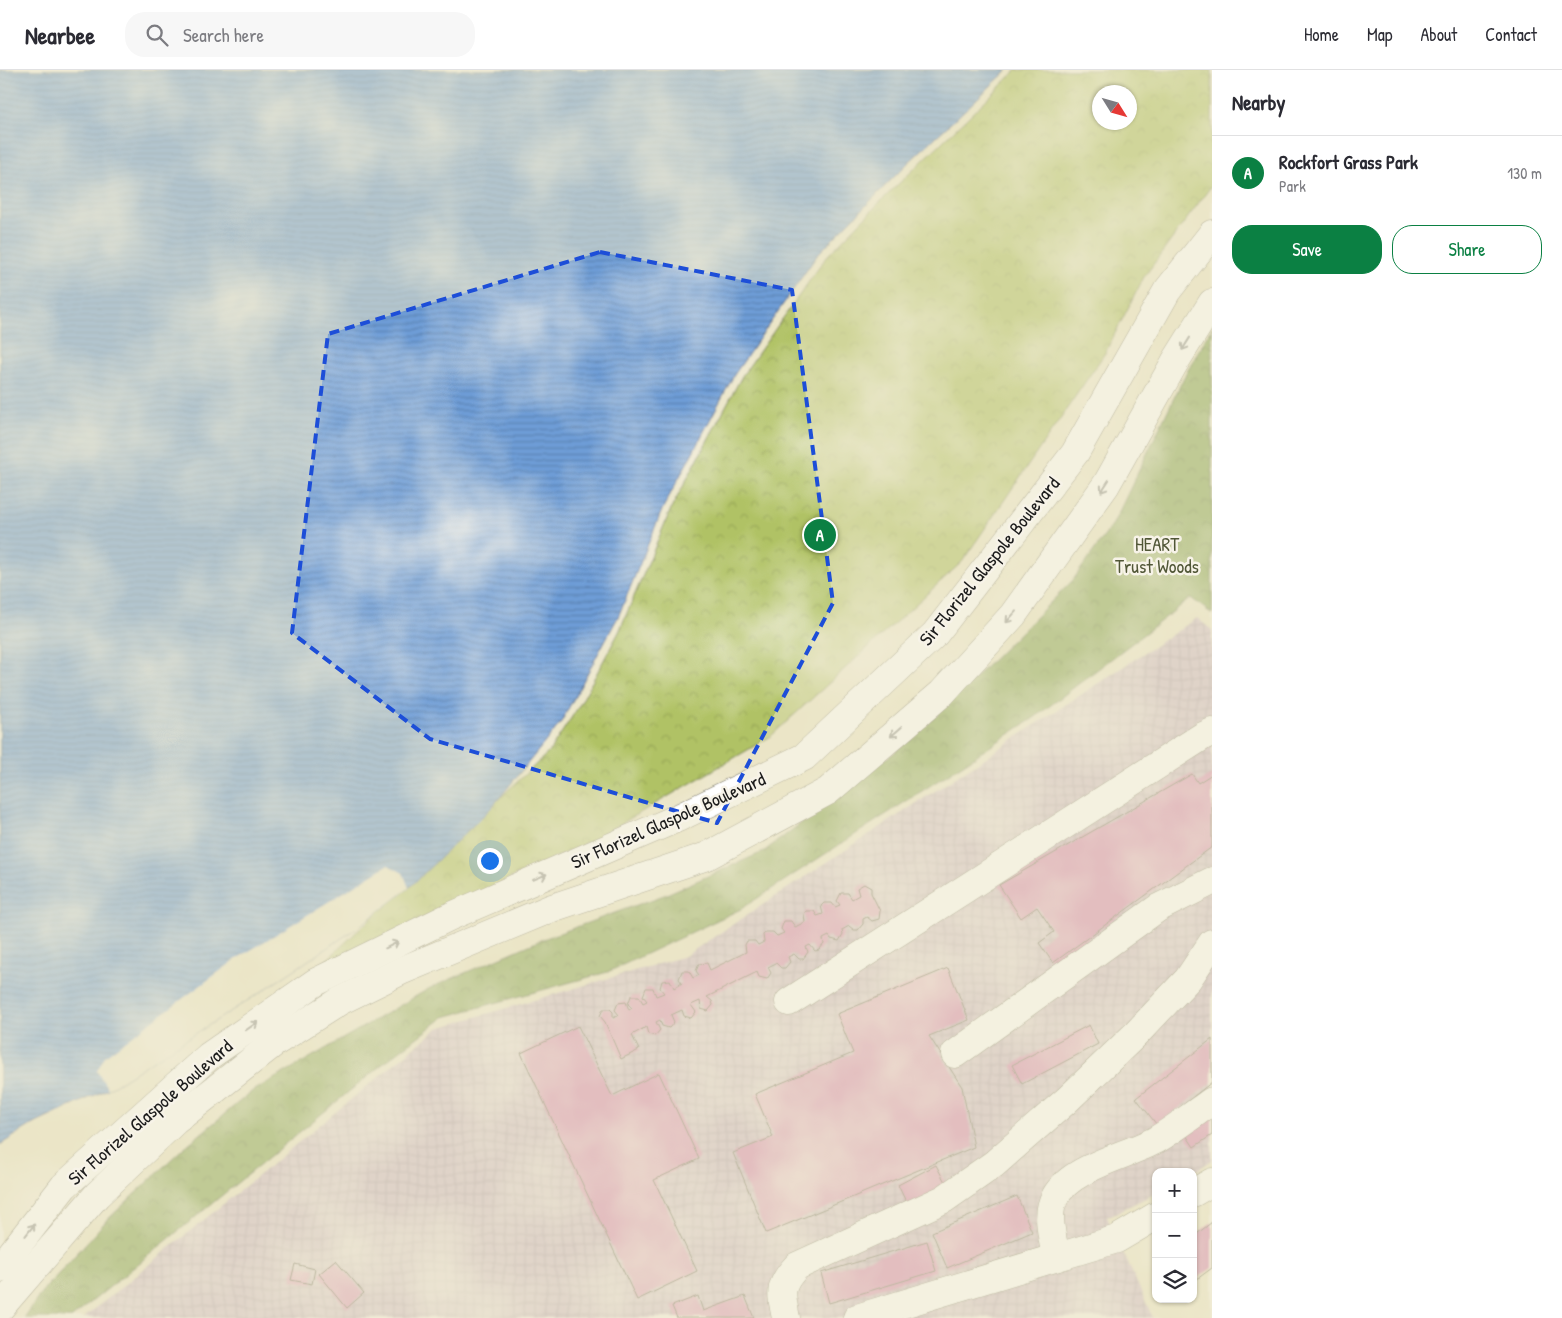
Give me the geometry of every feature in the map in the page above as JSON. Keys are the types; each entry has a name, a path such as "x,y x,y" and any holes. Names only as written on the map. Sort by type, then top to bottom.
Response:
{"main road":[{"name":"Sir Florizel Glaspole Boulevard","path":"0,1268 64,1186 210,1056 316,982 449,917 678,818 804,757 935,634 1075,453 1167,291 1212,234"},
{"name":"Sir Florizel Glaspole Boulevard","path":"0,1308 97,1195 175,1121 274,1043 340,1001 403,970 552,908 707,856 828,791 942,693 1013,615 1106,485 1175,362 1212,303"},
{"path":"789,1002 1103,798 1212,732"},
{"path":"955,1054 1158,908 1212,881"},
{"path":"786,1318 781,1297 782,1285 796,1266 944,1198 994,1164 1067,1100 1137,1033 1188,979 1212,943"},
{"path":"1056,1257 1051,1211 1053,1199 1067,1181 1080,1173 1156,1140 1212,1101"},
{"path":"1197,1191 1212,1182"},
{"path":"857,1318 1117,1239 1152,1218"}],"highlighted area":[{"path":"600,252 792,290 833,603 717,823 430,739 292,633 328,334"}],"shaded area":[{"path":"1197,618 1212,630 1212,1160 1197,1170 1197,1168 1152,1168 1152,1195 1107,1217 1153,1318 84,1318 438,1028 685,956"}],"green space":[{"path":"1017,70 1212,70 1212,185 1144,277 1105,353 962,562 770,737 595,839 319,967 549,752 579,706 619,632 671,509 742,376 827,256 887,195"},
{"name":"HEART Trust Woods","path":"1212,327 1212,614 1191,598 1034,718 741,909 608,972 444,1017 389,1059 72,1318 24,1318 42,1292 105,1222 181,1150 251,1092 430,988 543,939 664,895 763,852 916,736 1073,580 1113,524 1184,377"}],"water":[{"path":"0,70 1008,70 908,163 818,254 734,375 663,508 618,617 560,724 492,807 409,888 358,927 256,995 108,1089 30,1126 0,1145"}],"pier":[{"path":"388,865 403,873 409,888 358,927 256,995 108,1089 97,1071 105,1056 238,958"}],"building":[{"path":"1192,774 1198,783 1212,774 1212,847 1053,963 1039,943 1054,932 1037,907 1021,918 999,885"},
{"path":"864,884 871,888 871,893 880,911 879,919 872,921 867,917 863,919 863,924 858,930 854,930 849,926 842,930 843,934 839,941 831,939 829,936 823,939 824,944 819,950 815,951 810,945 806,947 808,952 803,959 799,959 794,954 788,957 790,962 785,968 781,968 776,963 768,967 771,973 767,979 759,977 757,972 707,997 712,1001 713,1005 708,1011 701,1009 700,1001 691,1005 696,1012 691,1018 684,1016 682,1010 671,1015 674,1022 669,1028 662,1026 660,1020 656,1022 660,1030 655,1036 648,1034 646,1027 632,1035 639,1050 621,1059 605,1022 600,1016 603,1009 610,1009 613,1012 613,1018 619,1015 615,1010 618,1003 626,1002 629,1010 632,1008 628,1004 631,996 639,996 643,1003 647,1001 643,996 646,988 653,988 656,996 664,993 660,988 662,981 670,980 674,988 682,983 679,979 682,971 689,971 693,978 699,975 696,971 699,964 707,963 710,970 746,952 745,945 747,941 755,941 758,945 764,942 763,935 765,932 773,932 777,936 784,933 781,929 784,921 791,921 795,927 805,922 804,914 806,911 814,911 817,916 823,914 821,906 824,903 832,903 835,907 840,905 837,901 841,893 848,893 852,899 859,895 857,888"},
{"path":"948,968 969,1020 929,1036 962,1087 974,1147 766,1233 733,1153 773,1137 755,1094 853,1053 837,1014"},
{"path":"1089,1025 1098,1044 1022,1084 1012,1065"},
{"path":"578,1026 612,1096 659,1073 699,1159 654,1180 697,1271 637,1300 521,1053"},
{"path":"1212,1039 1212,1082 1157,1125 1136,1098"},
{"path":"1212,1113 1212,1135 1194,1147 1184,1132"},
{"path":"936,1165 947,1186 908,1206 898,1185"},
{"path":"1017,1196 1032,1232 947,1268 932,1232"},
{"path":"1212,1222 1212,1268 1197,1279 1197,1258 1197,1234"},
{"path":"927,1241 936,1271 829,1303 821,1273"},
{"path":"336,1260 364,1293 347,1308 319,1274"},
{"path":"295,1264 315,1269 312,1284 291,1280"},
{"path":"698,1296 703,1311 745,1296 754,1318 677,1318 672,1306"}],"place":[{"name":"Rockfort Grass Park","path":"820,535"}]}
